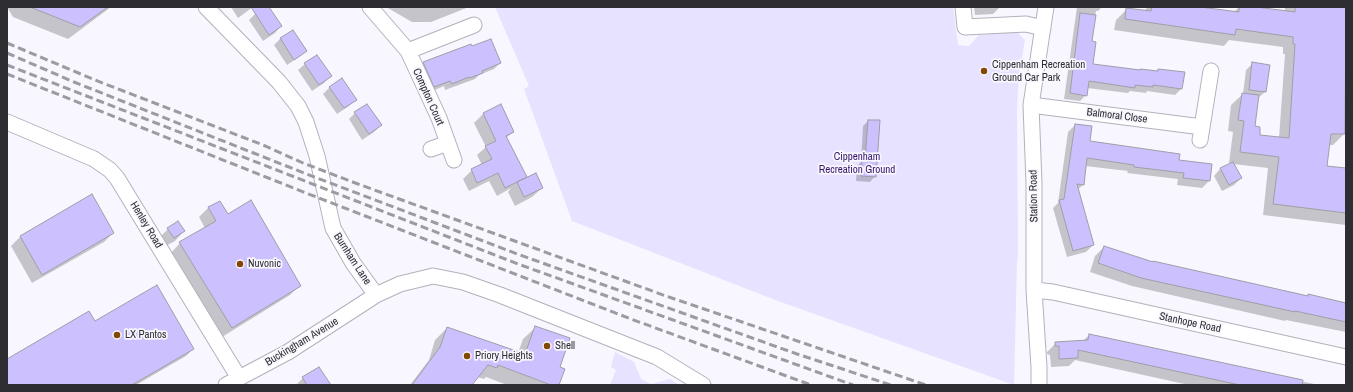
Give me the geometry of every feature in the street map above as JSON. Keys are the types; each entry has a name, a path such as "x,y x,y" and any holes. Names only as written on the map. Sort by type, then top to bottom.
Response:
{"street":[{"name":"Burnham Lane","path":"206,7 279,82 298,106 306,122 317,156 333,228 353,263 376,295 400,284 433,276 463,282 658,358 702,385"},
{"name":"Compton Court","path":"370,7 408,51 439,118 454,160"},
{"path":"963,7 965,27 1026,24 1043,28"},
{"name":"Station Road","path":"1038,385 1039,367 1034,290 1034,200 1031,105 1046,7"},
{"path":"408,51 474,26"},
{"name":"Balmoral Close","path":"1031,105 1201,133 1211,70"},
{"name":"Henley Road","path":"7,122 94,159 110,170 117,178 232,382"},
{"path":"431,149 448,143"},
{"name":"Stanhope Road","path":"1034,290 1053,292 1346,357"},
{"name":"Buckingham Avenue","path":"232,382 288,352 376,295"}],"green space":[{"name":"Cippenham Recreation Ground","path":"495,7 953,7 958,45 969,46 979,35 1017,32 1025,40 1019,73 1017,110 1018,251 1014,385 778,301 572,221 524,89 529,86"},
{"path":"615,352 634,362 641,379 651,384 670,379 679,385 610,385 616,370 611,367"}],"building":[{"path":"30,7 108,7 80,27"},
{"path":"251,7 269,7 282,26 269,35"},
{"path":"1152,7 1200,7 1239,12 1239,7 1256,7 1295,12 1295,7 1346,7 1345,134 1331,134 1327,166 1346,168 1346,213 1273,204 1279,157 1240,152 1244,121 1238,120 1242,93 1259,95 1255,126 1260,127 1260,135 1289,138 1295,44 1293,44 1293,37 1236,29 1235,35 1125,19 1126,8 1151,11"},
{"path":"1080,13 1096,15 1092,41 1096,42 1093,64 1140,70 1158,71 1158,69 1185,72 1182,89 1153,85 1153,87 1135,85 1135,88 1089,81 1087,96 1070,93"},
{"path":"293,30 307,51 294,60 280,38"},
{"path":"491,39 501,63 470,78 469,77 452,84 450,81 434,87 423,62 471,44 472,46"},
{"path":"317,55 332,76 319,85 304,63"},
{"path":"1252,62 1270,65 1266,92 1249,90"},
{"path":"342,78 357,100 344,108 329,87"},
{"path":"367,104 382,125 369,134 354,112"},
{"path":"501,104 514,132 506,136 527,177 505,188 498,173 477,183 471,169 492,159 485,146 496,141 483,113"},
{"path":"868,120 880,120 876,177 861,176 862,159 865,160"},
{"path":"1075,124 1092,126 1090,141 1180,154 1179,160 1212,164 1210,181 1183,178 1184,173 1134,167 1134,165 1087,158 1084,185 1077,184 1094,245 1073,251 1059,200 1064,199"},
{"path":"1233,162 1242,178 1229,185 1220,168"},
{"path":"536,173 543,188 524,197 517,182"},
{"path":"92,194 114,233 42,275 20,236"},
{"name":"Nuvonic","path":"251,200 301,286 232,328 179,242 216,221 208,207 220,201 228,214"},
{"path":"178,221 185,231 174,238 167,228"},
{"path":"1104,246 1153,262 1346,303 1346,322 1141,278 1098,263"},
{"name":"LX Pantos","path":"157,285 194,349 132,385 7,385 7,359 89,311 95,321"},
{"path":"535,326 570,338 560,367 565,369 559,385 551,385 498,365 497,368 488,365 472,385 412,385 440,347 447,327 525,354"},
{"path":"1089,334 1303,380 1302,385 1240,385 1078,350 1078,358 1059,359 1059,346 1055,346 1055,342 1088,340"},
{"path":"319,367 331,385 307,385 302,377"}],"railway":[{"path":"7,43 95,80 263,145 303,163 358,184 666,296 926,385"},
{"path":"7,53 74,82 304,173 520,255 797,354 891,385"},
{"path":"7,65 518,264 853,385"},
{"path":"7,74 306,193 631,319 811,385"}],"place":[{"name":"Cippenham Recreation Ground Car Park","path":"984,71"},
{"name":"Nuvonic","path":"240,264"},
{"name":"LX Pantos","path":"117,335"},
{"name":"Shell","path":"547,346"},
{"name":"Priory Heights","path":"467,356"}]}
